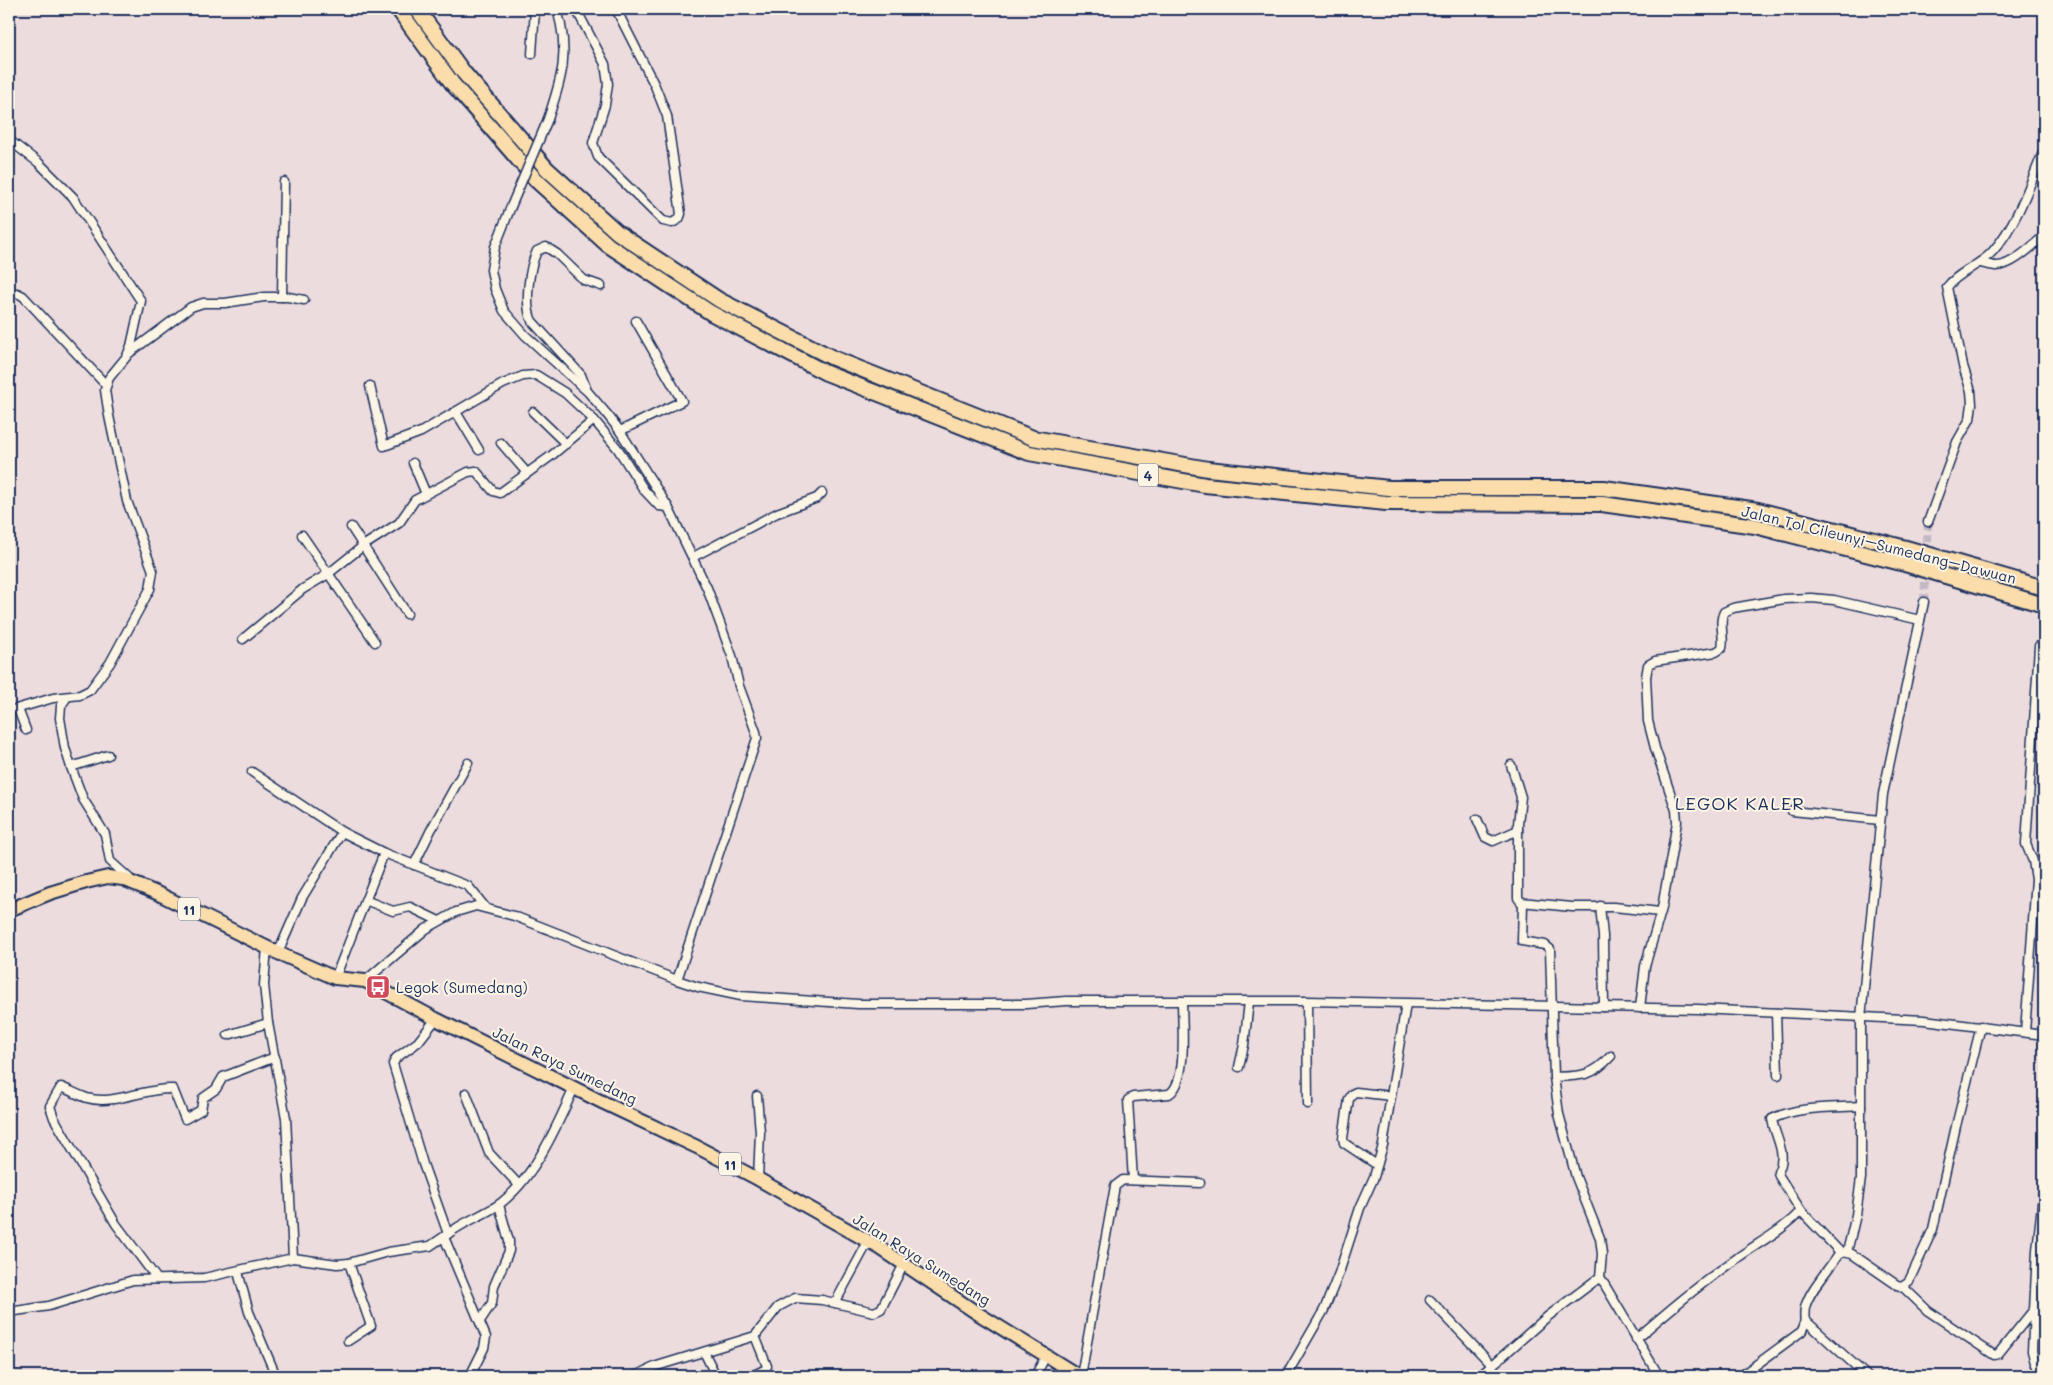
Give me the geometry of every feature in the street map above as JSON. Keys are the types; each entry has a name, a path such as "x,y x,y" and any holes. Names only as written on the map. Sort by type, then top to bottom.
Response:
{"highway":[{"name":"Jalan Tol Cileunyi–Sumedang–Dawuan","path":"398,9 452,83 536,180 608,246 711,313 826,373 1029,454 1206,484 1386,503 1602,504 1754,526 1914,567 2044,604"},
{"name":"Jalan Tol Cileunyi–Sumedang–Dawuan","path":"417,9 464,73 547,169 618,233 719,300 833,358 1033,438 1208,469 1389,488 1604,488 1758,510 1906,548 2012,577 2044,588"},
{"name":"Jalan Raya Sumedang","path":"9,910 50,893 99,878 124,880 335,978 365,981 436,1019 697,1147 758,1179 904,1264 1080,1376"}],"street":[{"path":"532,54 535,9"},
{"path":"557,9 562,25 562,78 548,119 495,247 491,270 495,289 504,311 525,335 588,392 620,431 668,507 707,588 732,656 739,686 755,728 756,738 677,980"},
{"path":"576,9 605,64 608,84 605,105 593,143 598,157 663,221 672,223 681,214 667,116 655,86 616,9"},
{"path":"9,140 39,163 73,197 141,301 127,356 106,384"},
{"path":"1928,522 1956,442 1970,419 1972,404 1971,391 1962,366 1947,287 1952,281 1981,263 1994,250 2007,231 2023,200 2044,150"},
{"path":"282,297 284,182"},
{"path":"1981,263 1997,266 2011,261 2019,257 2044,236"},
{"path":"588,392 581,375 532,321 528,312 531,263 537,251 546,247 557,254 584,280 601,286"},
{"path":"9,294 17,293 23,296 106,384 109,416 127,501 153,570 150,589 114,656 90,690 80,695 54,698 9,711"},
{"path":"127,356 190,307 203,303 225,303 264,297 304,300"},
{"path":"620,431 682,401 636,321"},
{"path":"370,386 384,446 421,432 503,384 523,376 536,375 565,393 594,420 618,449 644,490 658,506 668,507"},
{"path":"456,412 479,450"},
{"path":"533,412 566,444"},
{"path":"244,639 303,589 328,574 363,546 399,523 414,500 468,472 476,471 493,491 500,493 566,444 594,420"},
{"path":"501,444 528,473"},
{"path":"413,463 426,494"},
{"path":"693,558 777,513 817,498 822,493"},
{"path":"350,527 407,614"},
{"path":"302,535 375,642"},
{"path":"1640,1008 1645,966 1671,866 1677,822 1676,810 1648,721 1646,677 1648,665 1655,661 1716,652 1722,648 1724,642 1722,618 1724,612 1733,608 1784,599 1811,598 1834,600 1920,620"},
{"path":"1844,1253 1856,1215 1861,1178 1861,1018 1880,820 1885,784 1924,602"},
{"path":"2024,1032 2036,879 2033,861 2026,844 2026,837 2039,646"},
{"path":"67,697 61,706 60,718 65,748 71,767 83,799 105,834 110,861 136,884"},
{"path":"18,709 26,730"},
{"path":"71,767 108,754"},
{"path":"414,865 468,763"},
{"path":"1511,765 1521,797 1518,830 1518,898 1523,904 1522,941 1548,946 1550,949 1554,1077 1559,1114 1576,1177 1600,1238 1602,1254 1600,1277 1659,1376"},
{"path":"252,772 342,832 384,853 468,886 485,907"},
{"path":"1792,811 1880,820"},
{"path":"1477,819 1485,837 1493,841 1518,830"},
{"path":"293,1258 286,1118 268,1023 264,985 272,950 342,832"},
{"path":"335,978 384,853"},
{"path":"365,900 393,911 410,907 438,921"},
{"path":"1523,904 1600,906 1660,912"},
{"path":"365,981 412,940 438,921 466,907 476,906 514,916 677,980 698,987 741,996 858,1004 1026,1004 1066,1001 1307,1001 1698,1009 1924,1020 2044,1035"},
{"path":"1600,906 1603,936 1604,1007"},
{"path":"1133,1180 1128,1100 1133,1097 1169,1094 1177,1086 1183,1046 1182,1001"},
{"path":"1307,1001 1308,1104"},
{"path":"1239,1067 1244,1046 1249,1002"},
{"path":"1286,1376 1324,1310 1384,1145 1406,1004"},
{"path":"1776,1013 1778,1076"},
{"path":"436,1019 417,1044 396,1058 393,1064 446,1236 486,1337 486,1342 470,1376"},
{"path":"228,1035 268,1023"},
{"path":"1902,1286 1909,1281 1932,1230 1981,1026"},
{"path":"1554,1077 1583,1075 1594,1072 1611,1056"},
{"path":"156,1279 116,1224 66,1141 51,1112 52,1102 61,1087 88,1098 120,1098 163,1088 173,1089 185,1119 201,1110 203,1098 216,1089 223,1078 275,1058"},
{"path":"9,1312 50,1306 107,1288 145,1279 204,1278 238,1272 293,1258 337,1264 349,1263 388,1252 430,1246 499,1204 518,1184 534,1166 551,1137 574,1088"},
{"path":"1377,1165 1344,1143 1343,1138 1349,1099 1356,1092 1391,1096"},
{"path":"466,1094 490,1153 518,1184"},
{"path":"757,1096 760,1140 758,1179"},
{"path":"1861,1106 1806,1110 1772,1119 1782,1154 1782,1165 1778,1172 1779,1176 1801,1211 1844,1253 1897,1285 1902,1286 1928,1311 1994,1355 1998,1354 2036,1307"},
{"path":"1080,1376 1115,1186 1123,1180 1200,1183"},
{"path":"2042,1376 2032,1352 2036,1307 2037,1250 2044,1186"},
{"path":"480,1321 492,1303 494,1286 509,1251 509,1240 499,1204"},
{"path":"1636,1339 1688,1295 1735,1260 1776,1234 1801,1211"},
{"path":"835,1302 868,1242"},
{"path":"1741,1376 1802,1331 1806,1321 1805,1308 1809,1297 1838,1255 1844,1253"},
{"path":"348,1341 371,1326 349,1263"},
{"path":"636,1376 657,1366 755,1336 778,1306 795,1298 806,1297 878,1312 904,1264"},
{"path":"238,1272 248,1312 276,1376"},
{"path":"1480,1376 1547,1317 1600,1277"},
{"path":"1430,1300 1492,1365"},
{"path":"1806,1321 1867,1376"},
{"path":"752,1376 766,1369 767,1366 755,1336"},
{"path":"704,1352 714,1372 710,1376"},
{"path":"1035,1376 1046,1356"}],"tunnel":[{"path":"1924,602 1928,522"}],"place":[{"name":"Legok (Sumedang)","path":"378,987"}],"district":[{"name":"LEGOK KALER","path":"1740,803"}]}
